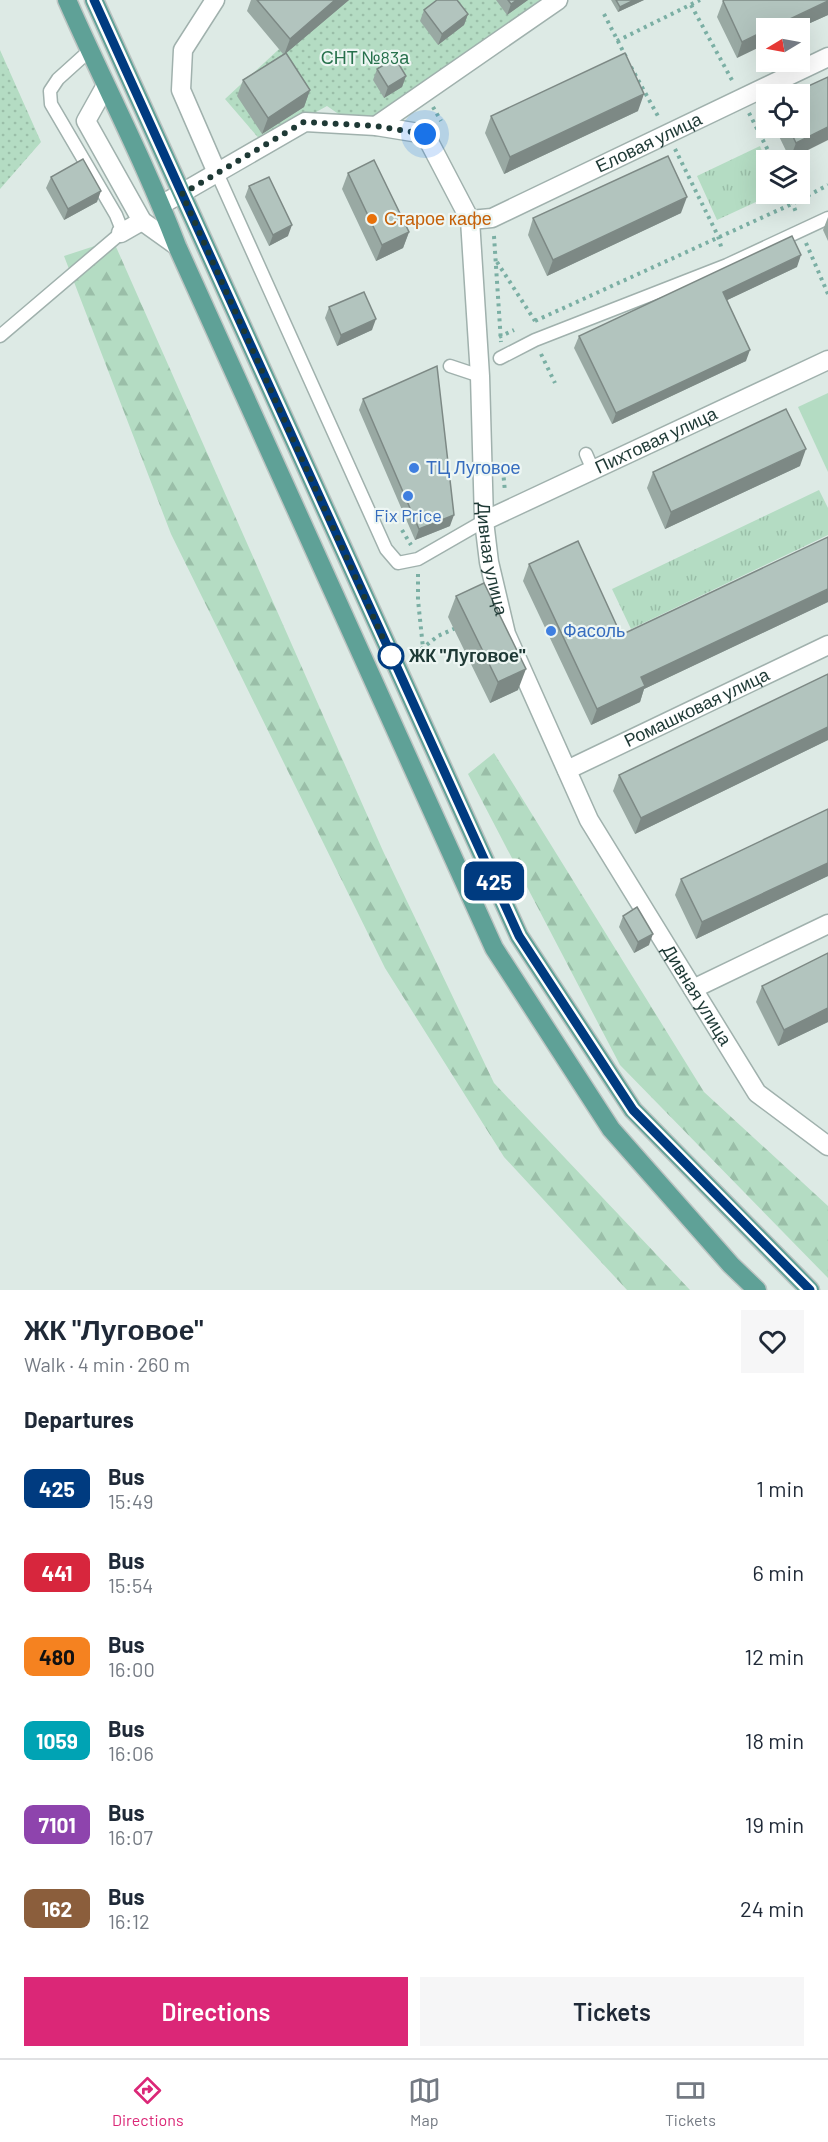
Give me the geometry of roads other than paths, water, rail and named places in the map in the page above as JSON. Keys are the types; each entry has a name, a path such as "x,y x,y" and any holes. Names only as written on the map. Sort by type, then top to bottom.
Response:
{"main road":[{"path":"66,0 161,205 177,246 494,948 611,1129 731,1265 757,1290"},
{"path":"94,0 519,936 633,1110 810,1290"}],"street":[{"path":"215,0 183,50 181,90 217,173"},
{"path":"376,126 558,0"},
{"name":"Еловая улица","path":"470,220 492,218 828,57"},
{"path":"105,87 86,121 142,221 177,246"},
{"name":"Дивная улица","path":"161,205 304,122 376,126 425,134 470,220 480,376 484,521 489,562 506,634 589,820 757,1093 828,1146"},
{"path":"121,233 142,221"},
{"name":"Пихтовая улица","path":"484,521 589,462 828,360"},
{"name":"Ромашковая улица","path":"567,770 828,645"},
{"path":"693,989 828,924"}],"lane":[{"path":"0,336 121,233 116,215 51,104 50,91 54,85 89,51"},
{"path":"217,173 386,549 398,563 418,559 484,521"},
{"path":"500,358 535,340 728,265 828,218"},
{"path":"450,366 480,376"}],"place":[{"name":"Старое кафе","path":"372,219"},
{"name":"ТЦ Луговое","path":"414,468"},
{"name":"Fix Price","path":"408,496"},
{"name":"Фасоль","path":"551,631"},
{"name":"ЖК \"Луговое\"","path":"391,656"}],"park label":[{"name":"СНТ №83а","path":"365,58"}]}
